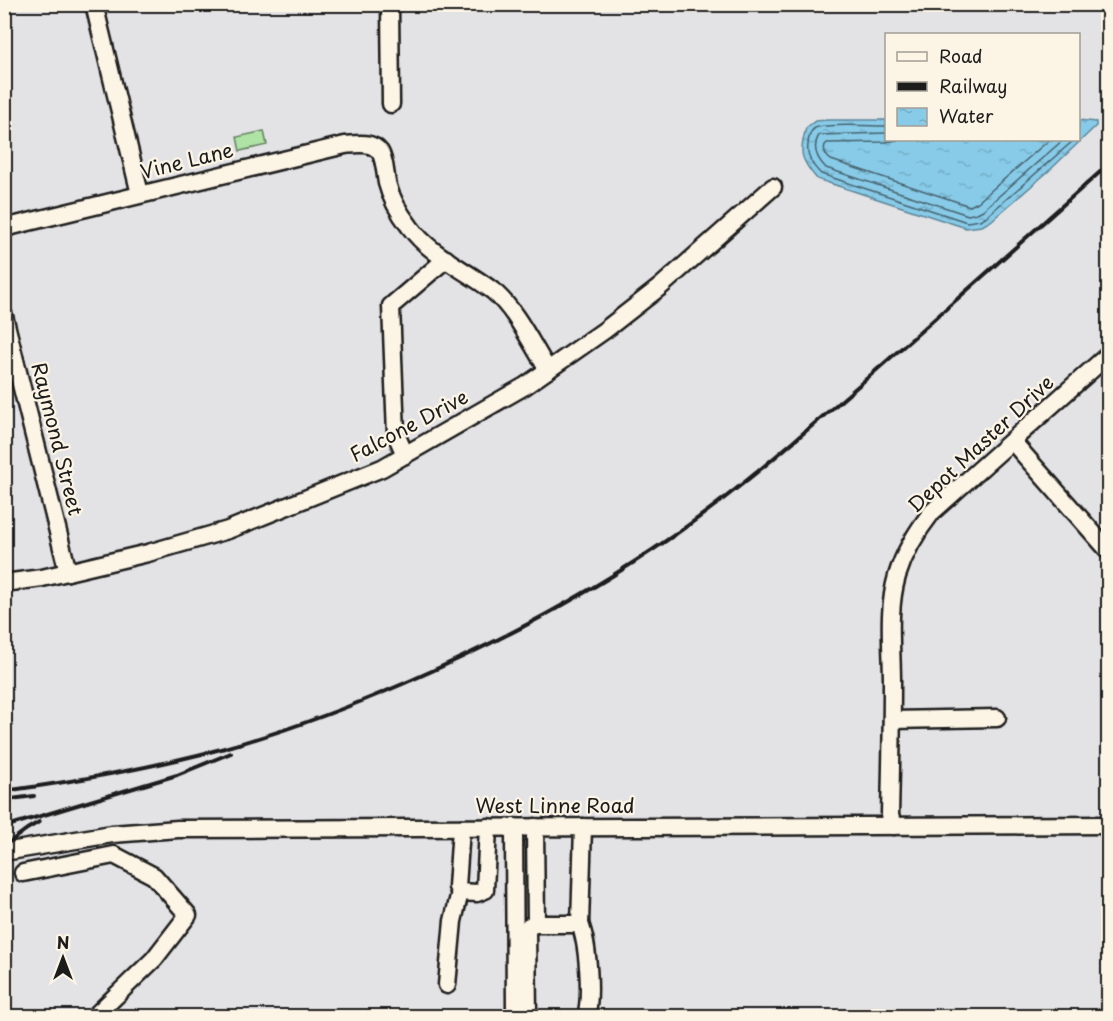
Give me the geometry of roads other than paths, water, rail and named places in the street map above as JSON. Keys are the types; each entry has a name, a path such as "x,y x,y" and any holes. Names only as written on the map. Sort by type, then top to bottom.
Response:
{"street":[{"path":"94,4 140,194"},
{"path":"390,4 391,104"},
{"name":"Vine Lane","path":"4,228 360,143 379,150 387,184 397,208 412,230 430,248 446,259"},
{"name":"Falcone Drive","path":"4,583 68,572 148,553 228,530 382,468 525,386 605,330 660,287 773,187"},
{"path":"405,455 396,434 392,306 446,259 495,293 512,313 548,370"},
{"name":"Raymond Street","path":"4,316 68,572"},
{"name":"Depot Master Drive","path":"893,826 890,815 892,607 897,577 909,549 919,529 932,512 1108,355"},
{"path":"1012,441 1108,550"},
{"path":"892,720 997,718"},
{"name":"West Linne Road","path":"4,852 93,836 152,830 1108,825"},
{"path":"460,892 485,891 488,827"},
{"path":"514,827 516,1017"},
{"path":"535,827 536,924"},
{"path":"583,827 580,924 586,942 588,959 586,1017"},
{"path":"447,985 453,921 460,892 457,887 461,828"},
{"path":"23,873 114,855 154,876 188,915 154,959 95,1017"},
{"path":"528,1017 527,930 529,926 580,924"}],"water":[{"path":"885,120 885,141 1080,141 1080,120 1096,122 1096,126 1051,169 991,221 982,226 966,228 817,179 802,155 806,128 815,121"}],"railway":[{"path":"4,791 141,768 221,749 291,728 405,683 509,634 576,598 641,558 719,503 883,365 1108,165"},
{"path":"4,827 177,775 231,753"},
{"path":"4,800 34,796"},
{"path":"4,846 39,822"}]}
